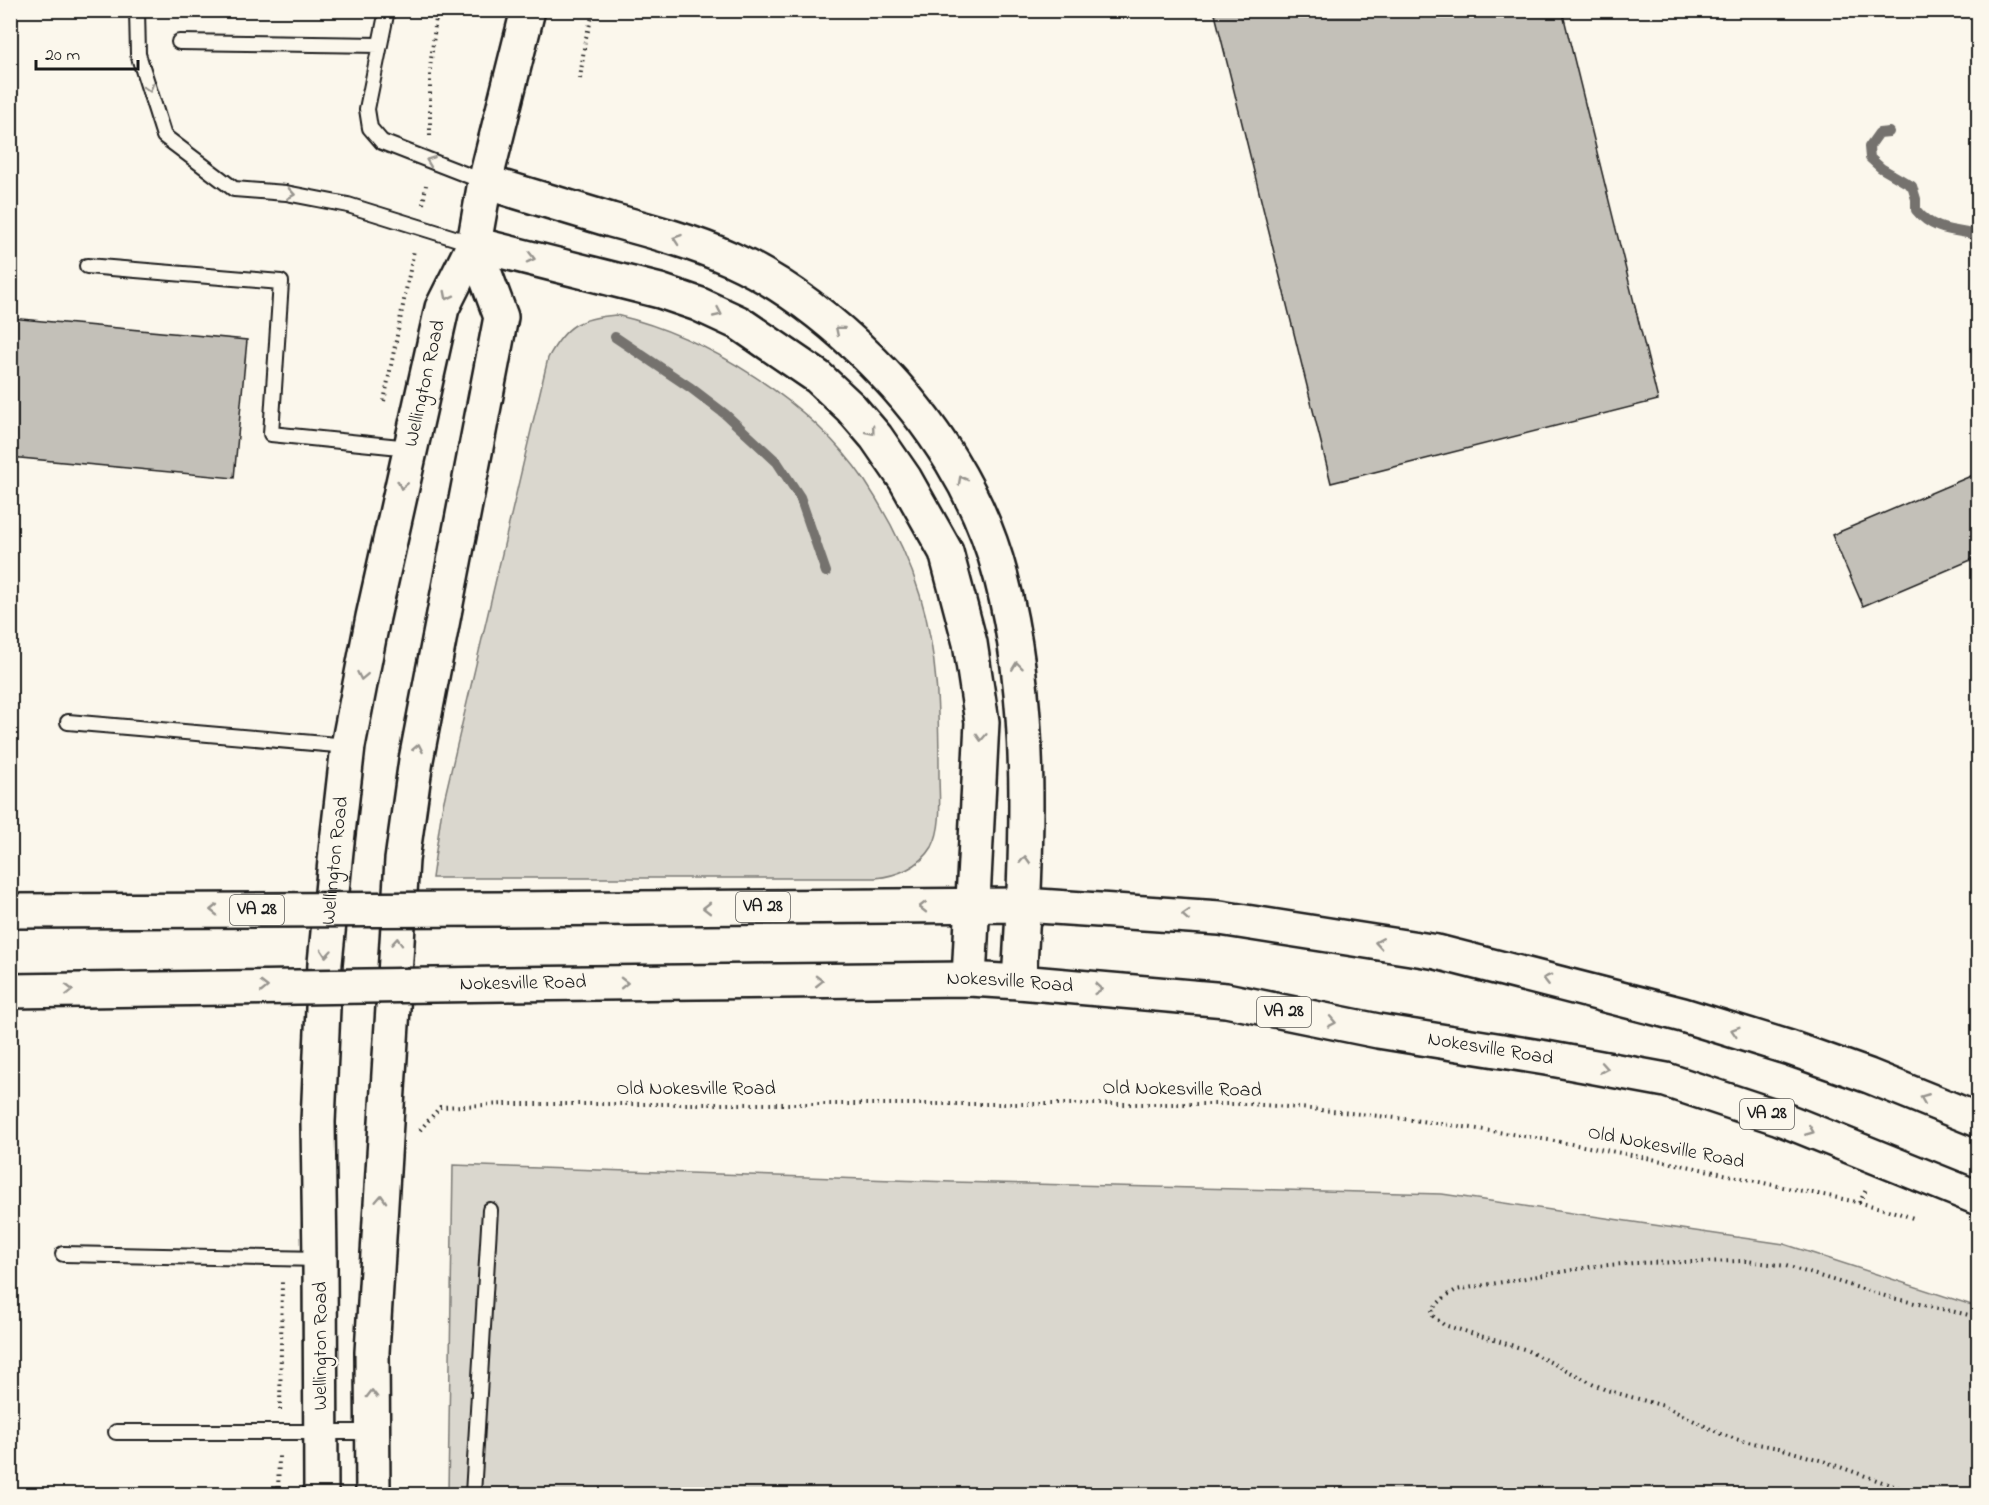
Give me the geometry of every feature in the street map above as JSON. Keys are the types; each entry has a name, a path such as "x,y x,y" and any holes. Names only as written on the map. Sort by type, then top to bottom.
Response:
{"main road":[{"name":"Wellington Road","path":"321,1494 318,1122 325,963 348,746 373,617 442,308 474,244 485,182 528,10"},
{"path":"485,182 675,238 732,260 779,285 856,345 919,414 942,445 964,483 987,536 1011,620 1018,667 1026,843 1019,982"},
{"path":"474,244 660,291 698,304 739,323 818,377 851,408 876,437 905,479 946,552 970,643 982,722 969,979"},
{"path":"373,1494 372,1340 402,860 416,760 501,317 474,244"},
{"name":"VA 28","path":"10,911 1023,905 1220,918 1437,952 1683,1015 1790,1048 1869,1076 1978,1120"},
{"name":"Nokesville Road","path":"10,991 969,979 1226,1000 1378,1031 1666,1080 1777,1118 1978,1198"}],"lane":[{"path":"137,10 138,54 164,136 234,189 286,193 348,205 474,244"},
{"path":"387,10 367,109 370,128 382,142 485,182"},
{"path":"179,42 379,45"},
{"path":"87,266 281,282 272,434 410,448"},
{"path":"68,722 348,746"},
{"path":"473,1494 490,1210"},
{"path":"63,1254 320,1258"},
{"path":"116,1432 372,1432"}],"path":[{"path":"430,161 430,68 437,10"},
{"path":"580,79 585,42 594,10"},
{"name":"Old Nokesville Road","path":"413,1138 440,1107 507,1104 1249,1104 1426,1121 1648,1157 1891,1210 1913,1218"},
{"path":"1858,1203 1870,1183"},
{"path":"1916,1494 1822,1461 1779,1448 1742,1441 1722,1434 1664,1406 1606,1390 1524,1349 1444,1325 1433,1316 1432,1310 1456,1290 1596,1266 1746,1261 1786,1266 1892,1298 1978,1317"}],"shaded area":[{"path":"616,315 651,325 721,356 787,400 817,425 843,452 882,508 910,565 920,595 931,639 938,707 940,802 938,830 927,854 907,869 875,878 432,878 442,809 548,358 561,338 575,325 592,318"},
{"path":"453,1165 952,1182 1442,1194 1784,1244 1978,1307 1978,1494 448,1494"}],"building":[{"path":"1214,10 1562,10 1658,400 1331,483"},
{"path":"10,318 247,340 234,478 10,457"},
{"path":"1978,473 1978,557 1863,606 1832,535"}],"waterway":[{"path":"1889,132 1879,133 1869,147 1870,158 1881,168 1912,186 1916,199 1916,210 1929,222 1944,228 1978,235"},
{"path":"615,337 691,388 725,414 777,462 800,497 826,572"}]}
